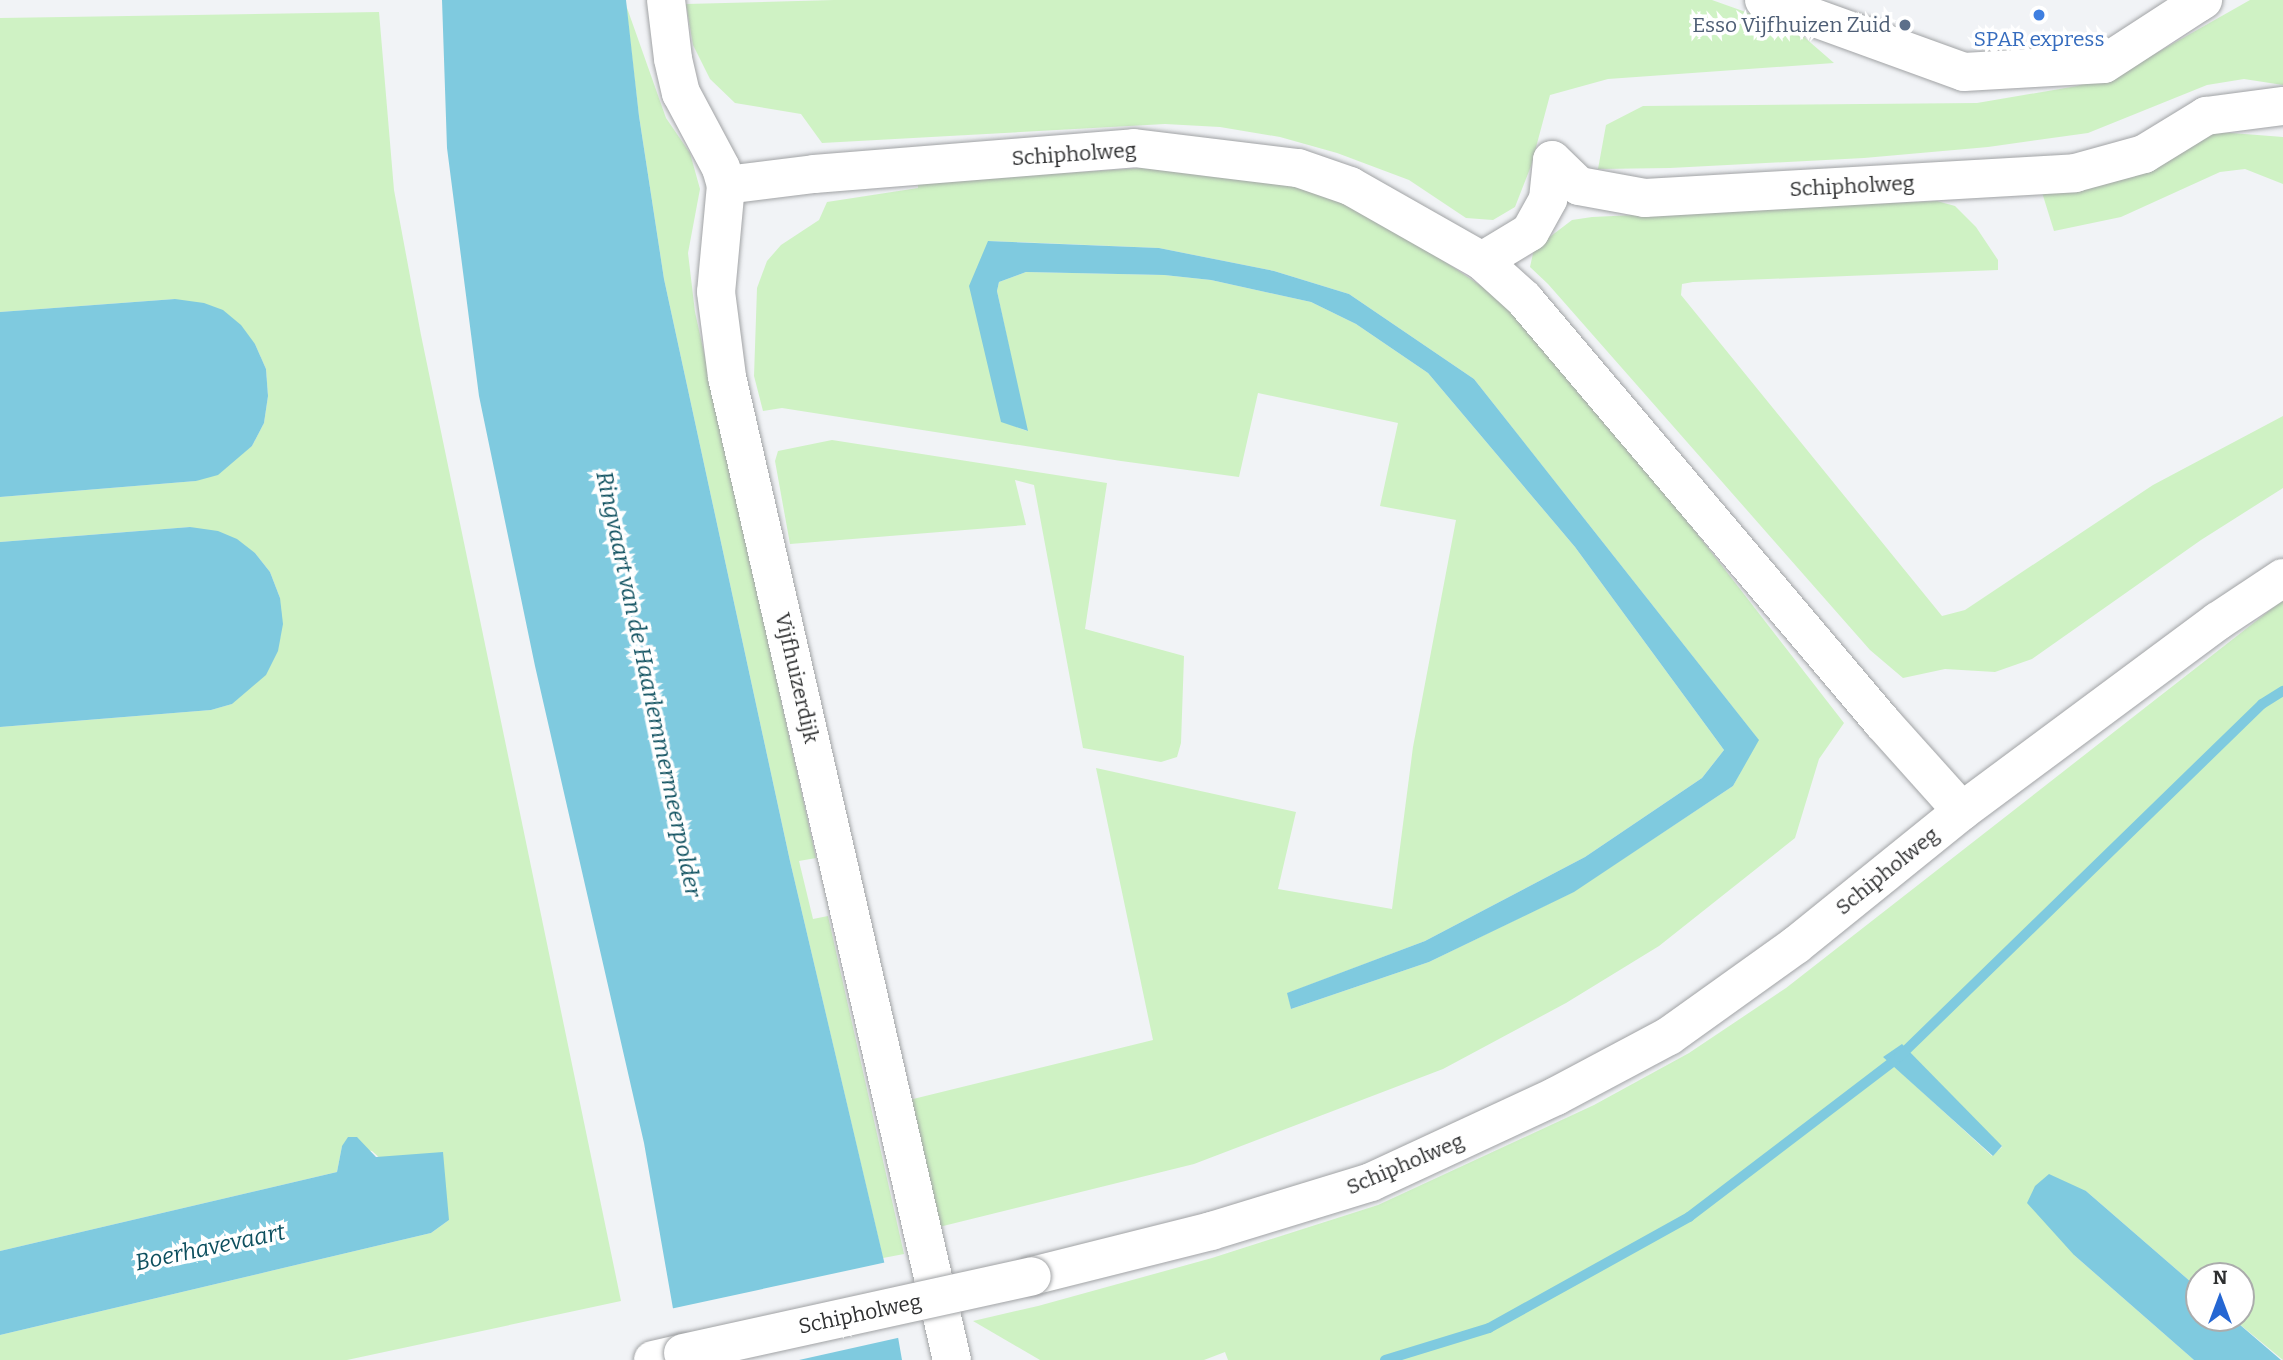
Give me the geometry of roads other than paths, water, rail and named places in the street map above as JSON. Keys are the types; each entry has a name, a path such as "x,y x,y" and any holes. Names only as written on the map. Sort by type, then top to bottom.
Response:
{"street":[{"name":"Vijfhuizerdijk","path":"666,0 673,59 681,93 721,168 726,185 716,292 727,377 952,1360"},
{"path":"1766,1 1964,72 2104,64 2200,2"},
{"name":"Schipholweg","path":"1482,261 1530,232 1548,199 1552,160 1579,186 1645,198 2075,173 2144,154 2206,116 2283,106"},
{"name":"Schipholweg","path":"726,185 814,174 1134,148 1298,169 1350,186 1482,261 1524,299 1883,723 1962,811"},
{"name":"Schipholweg","path":"668,1357 1032,1276 1211,1231 1371,1182 1556,1096 1669,1036 1796,945 1962,811 2218,621 2283,578"}],"water":[{"name":"Ringvaart van de Haarlemmermeerpolder","path":"442,0 626,0 639,116 664,279 790,861 887,1274 902,1360 682,1360 644,1143 535,666 479,396 447,148"},
{"path":"988,241 1159,248 1274,271 1349,294 1474,379 1759,740 1733,786 1574,892 1429,962 1291,1009 1287,993 1425,941 1585,857 1702,778 1724,750 1575,547 1428,373 1356,324 1311,302 1211,280 1164,275 1026,272 999,282 997,291 1028,431 1001,422 969,286"},
{"path":"175,299 204,303 223,310 241,325 255,344 266,369 268,396 264,423 252,446 218,475 196,481 0,497 0,312"},
{"path":"190,527 218,531 237,539 255,553 270,572 280,598 283,624 278,651 266,675 232,704 211,710 0,727 0,542"},
{"path":"1902,1044 2002,1146 1993,1156 1883,1057"},
{"name":"Boerhavevaart","path":"348,1137 357,1137 376,1157 443,1152 449,1220 431,1233 0,1335 0,1251 337,1172 342,1146"},
{"path":"2049,1174 2086,1191 2185,1277 2185,1332 2248,1332 2281,1360 2194,1360 2074,1255 2027,1203 2035,1186"}],"waterway":[{"path":"1385,1360 1489,1328 1689,1217 1899,1057 2262,704 2283,691"}],"place":[{"name":"SPAR express","path":"2039,15"},
{"name":"Esso Vijfhuizen Zuid","path":"1905,25"}]}
